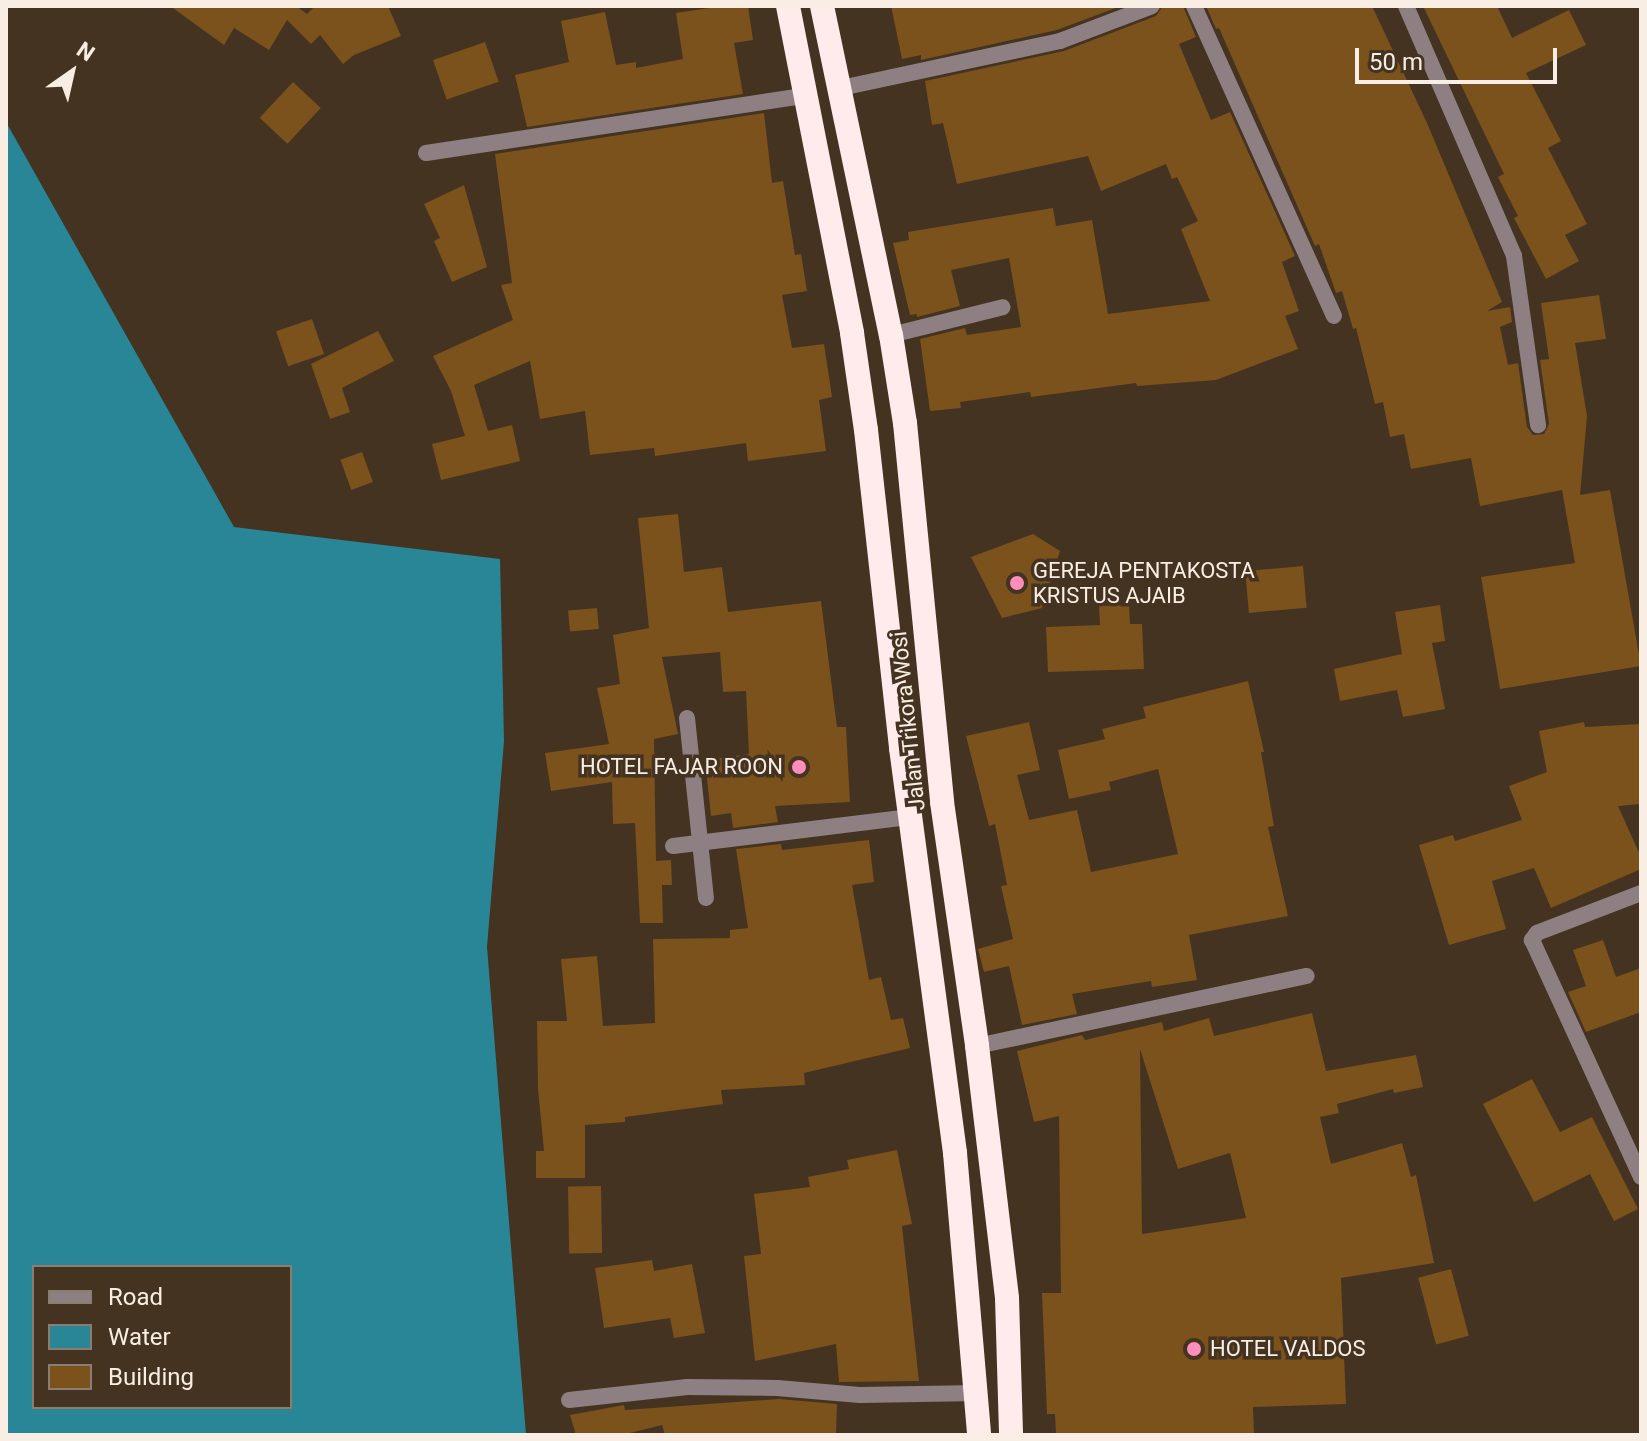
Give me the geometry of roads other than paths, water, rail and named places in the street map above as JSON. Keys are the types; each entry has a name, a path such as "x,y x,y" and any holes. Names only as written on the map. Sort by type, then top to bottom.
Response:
{"highway":[{"name":"Jalan Trikora Wosi","path":"788,6 852,333 866,430 901,748 955,1153 978,1393 979,1435"},
{"name":"Jalan Trikora Wosi","path":"822,6 891,335 905,423 936,744 1007,1298 1011,1435"},
{"path":"901,748 936,744"}],"street":[{"path":"841,88 1060,41 1152,6"},
{"path":"1194,6 1334,316"},
{"path":"1406,6 1514,256 1538,425"},
{"path":"426,153 805,96"},
{"path":"891,335 1003,307"},
{"path":"687,718 706,898"},
{"path":"673,846 910,817"},
{"path":"1641,893 1537,933 1532,940 1641,1177"},
{"path":"977,1046 1307,976"},
{"path":"569,1400 687,1387 777,1388 860,1395 978,1393"}],"water":[{"path":"6,122 234,527 500,559 504,741 487,947 526,1435 6,1435"}],"place":[{"name":"GEREJA PENTAKOSTA KRISTUS AJAIB","path":"1017,583"},
{"name":"HOTEL FAJAR ROON","path":"799,767"},
{"name":"HOTEL VALDOS","path":"1194,1349"}]}
